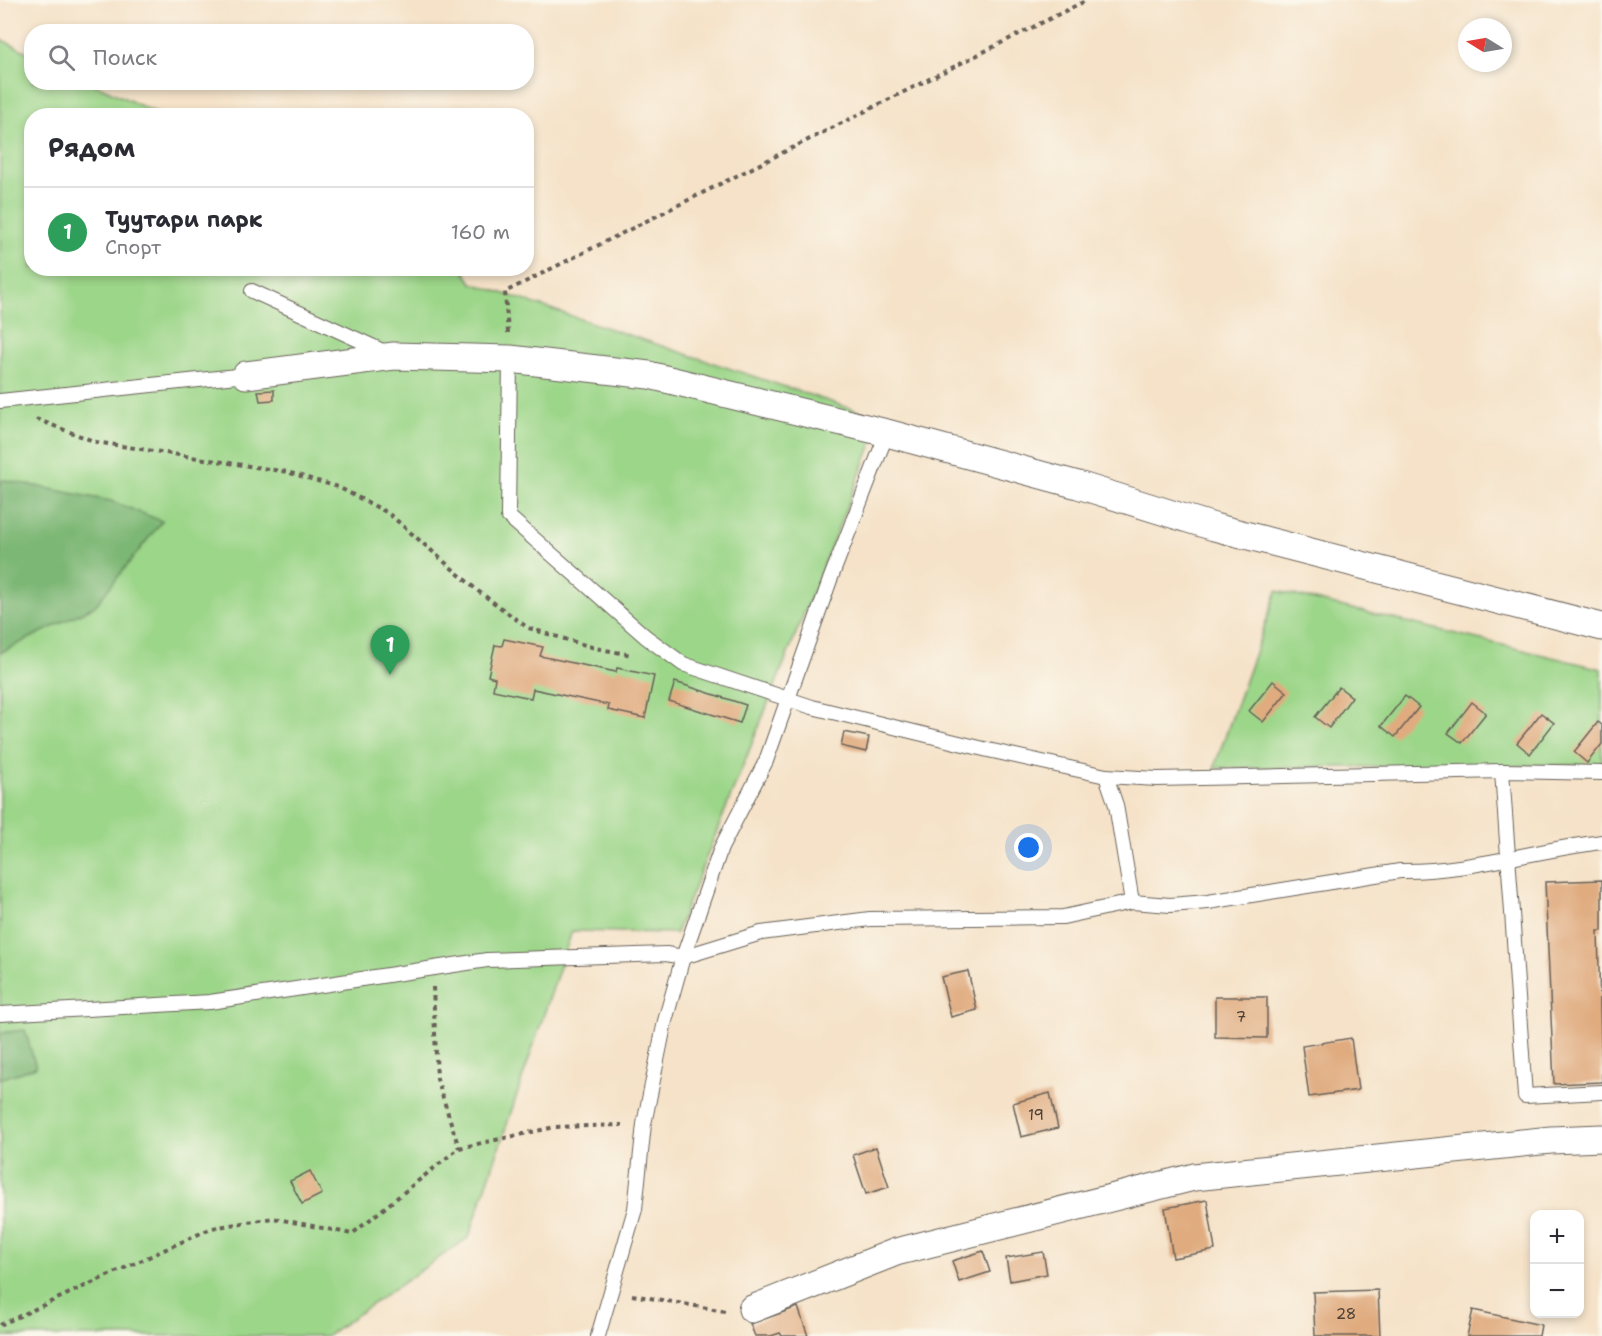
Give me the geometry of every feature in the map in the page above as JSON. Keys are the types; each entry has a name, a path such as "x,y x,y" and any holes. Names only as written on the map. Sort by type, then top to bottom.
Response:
{"street":[{"path":"246,375 394,356 510,359 649,375 887,433 1078,485 1214,527 1602,627"},
{"path":"752,1309 896,1252 1194,1177 1551,1140 1602,1138"}],"lane":[{"path":"252,291 394,356"},
{"path":"510,359 508,516 646,637 683,664 788,697 812,707 1106,776 1157,779 1502,771 1602,773"},
{"path":"0,401 246,375"},
{"path":"598,1336 635,1209 644,1124 665,1021 683,957 721,848 766,761 887,433"},
{"path":"1502,771 1525,1096 1602,1092"},
{"path":"1106,776 1116,805 1132,902"},
{"path":"0,1014 210,1002 433,967 523,959 666,954 683,957 760,933 870,919 933,916 1005,919 1063,918 1132,902 1170,905 1208,902 1400,871 1432,871 1510,860 1602,842"}],"path":[{"path":"510,359 505,292 1087,0"},
{"path":"32,417 96,442 287,472 338,488 388,513 478,591 528,628 595,648 639,656"},
{"path":"433,967 437,1079 459,1148"},
{"path":"0,1325 212,1228 273,1218 352,1234 459,1148 555,1126 644,1124"},
{"path":"612,1292 719,1312 752,1309"}],"green space":[{"path":"0,39 24,51 24,90 107,90 146,108 24,108 24,276 468,276 472,283 882,419 676,933 572,931 469,1237 326,1336 0,1336"},
{"path":"5,480 111,501 162,521 95,606 0,653 0,481"},
{"path":"1277,591 1602,669 1602,765 1214,768"},
{"path":"25,1030 36,1067 0,1079 0,1033"}],"building":[{"path":"274,390 274,400 260,401 258,391"},
{"path":"504,639 543,647 540,656 616,672 617,668 654,676 645,718 608,710 609,705 533,689 531,698 493,690 495,678 488,676 495,645 502,646"},
{"path":"1273,681 1287,692 1263,722 1249,711"},
{"path":"675,682 746,705 740,723 669,701"},
{"path":"1339,687 1352,697 1329,728 1315,717"},
{"path":"1405,696 1419,707 1395,737 1381,726"},
{"path":"1472,702 1486,713 1462,743 1448,733"},
{"path":"1541,713 1554,723 1530,754 1517,743"},
{"path":"1598,722 1602,725 1602,744 1587,763 1574,752"},
{"path":"844,732 869,737 866,752 841,746"},
{"path":"1602,880 1602,931 1598,931 1602,1082 1554,1084 1545,882"},
{"path":"968,971 977,1010 951,1017 941,977"},
{"path":"1215,997 1267,997 1267,1038 1215,1037"},
{"path":"1351,1038 1358,1090 1309,1097 1302,1046"},
{"path":"1050,1093 1058,1128 1021,1137 1013,1103"},
{"path":"876,1147 889,1187 866,1194 853,1155"},
{"path":"310,1171 322,1194 302,1204 290,1181"},
{"path":"1207,1200 1215,1250 1173,1258 1165,1208"},
{"path":"983,1251 990,1272 959,1282 952,1261"},
{"path":"1043,1252 1047,1274 1010,1281 1006,1258"},
{"path":"1378,1290 1380,1336 1315,1336 1313,1292"},
{"path":"798,1307 808,1336 782,1336 780,1333 771,1336 755,1336 750,1324"},
{"path":"1473,1310 1541,1325 1539,1336 1467,1336"}],"place":[{"name":"Туутари парк","path":"390,675"}]}
